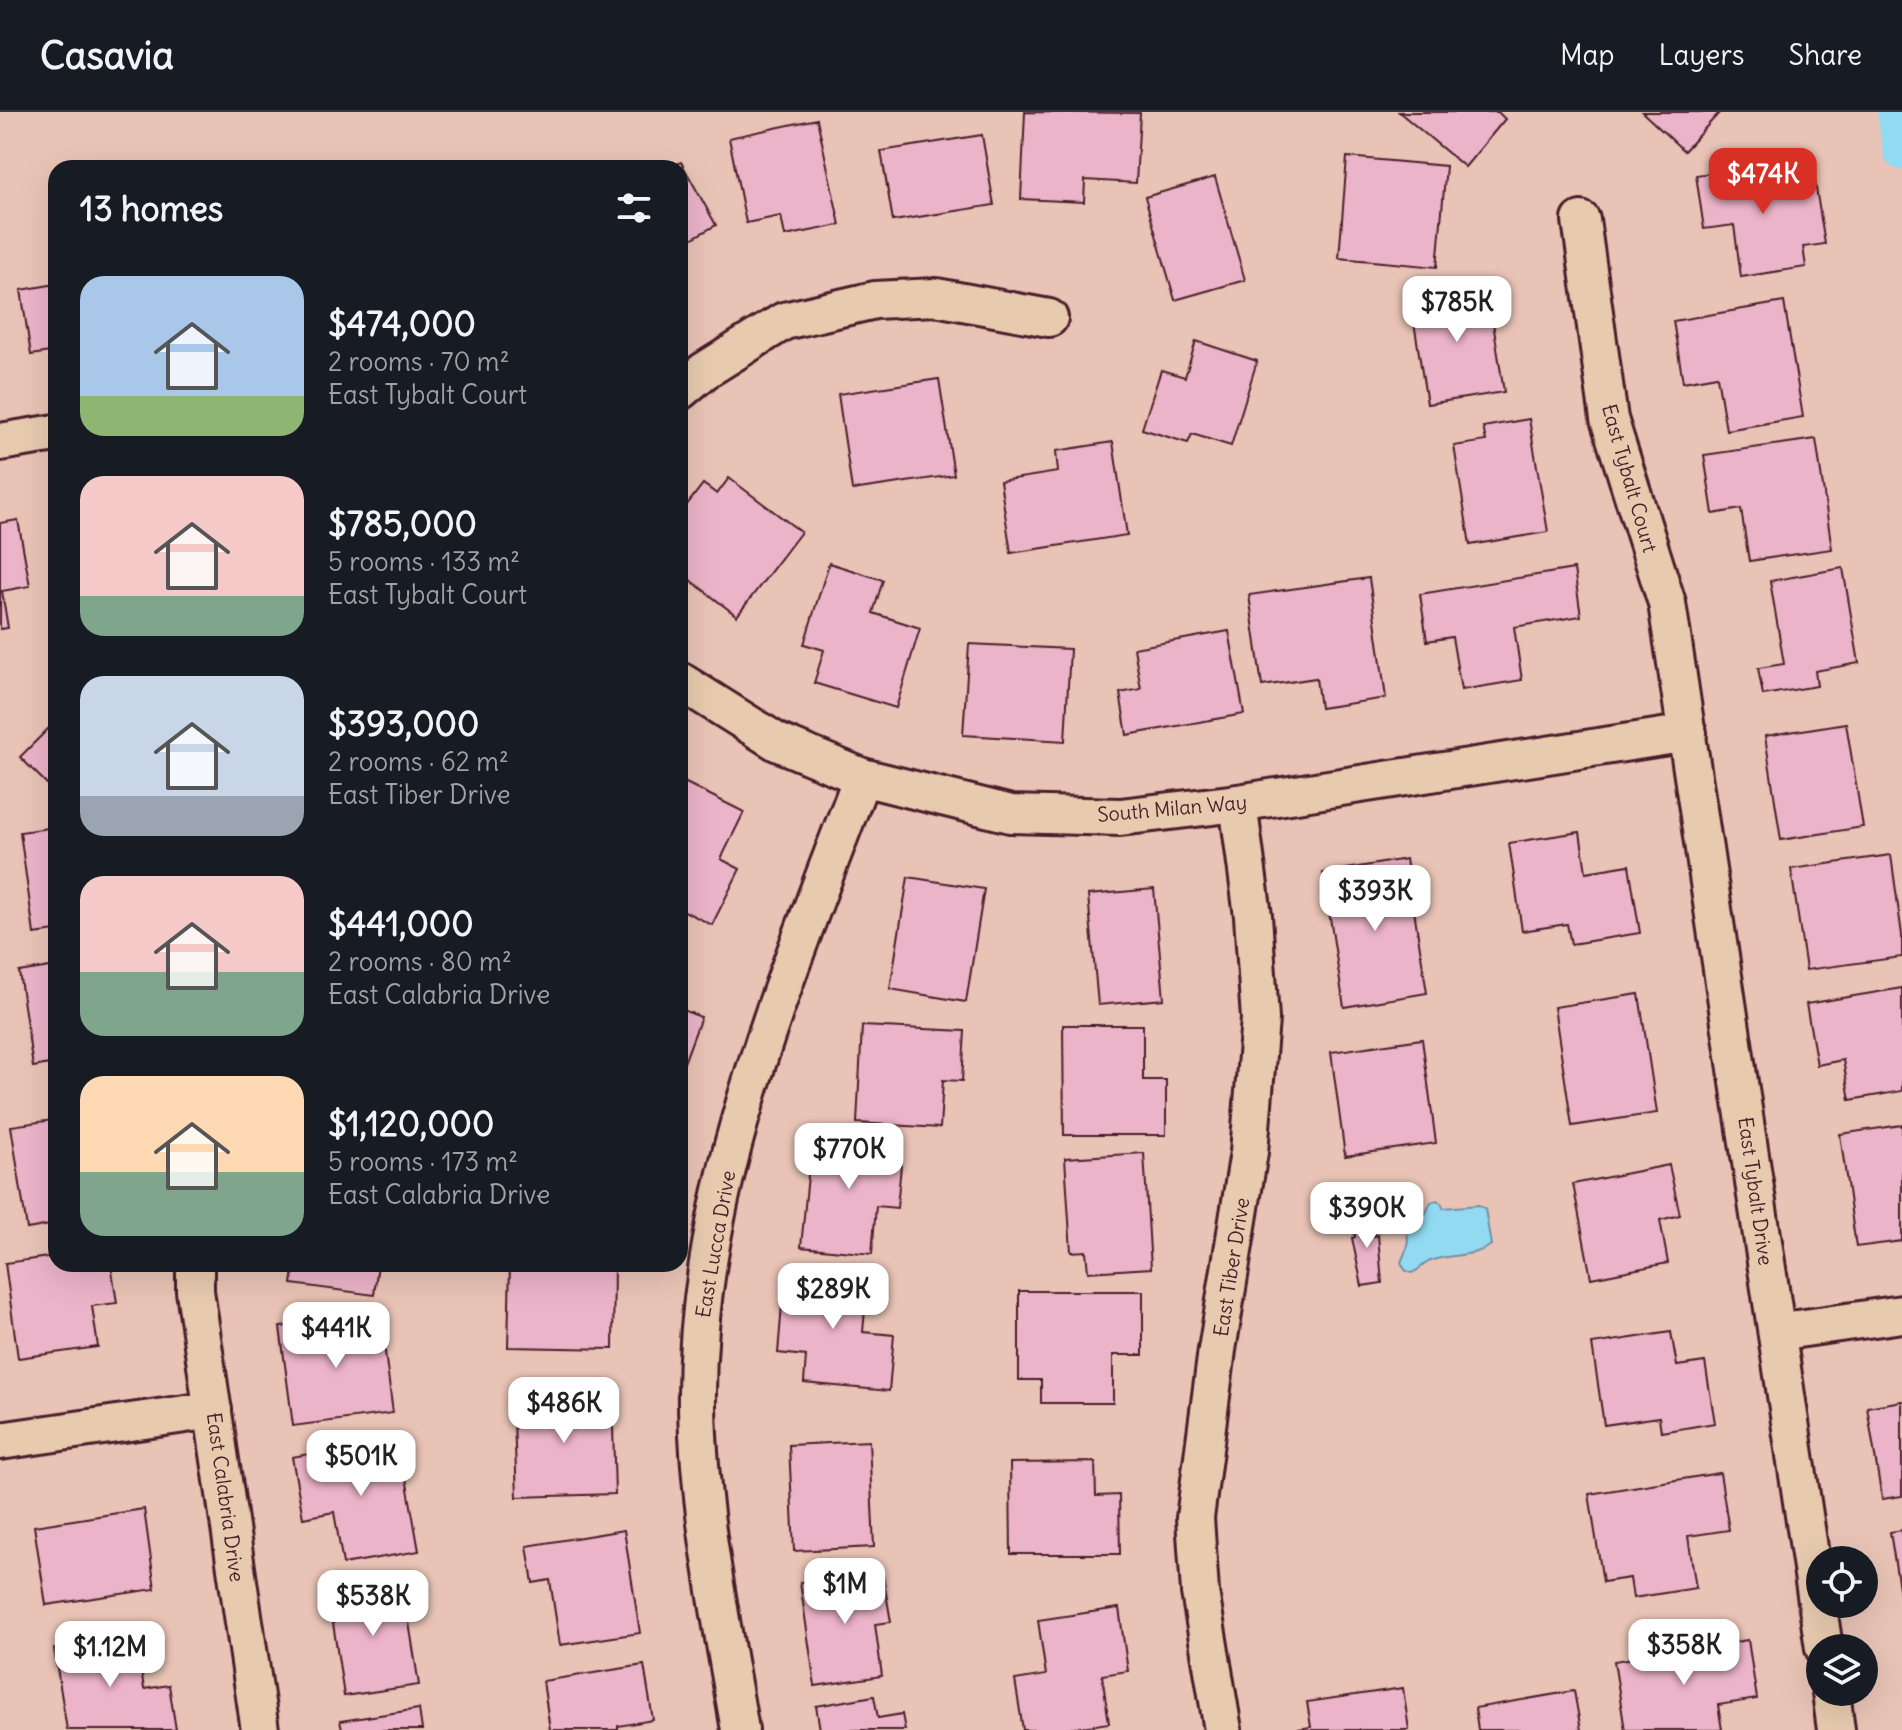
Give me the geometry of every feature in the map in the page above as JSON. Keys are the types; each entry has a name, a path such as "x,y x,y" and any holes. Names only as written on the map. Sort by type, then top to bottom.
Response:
{"street":[{"name":"East Tybalt Court","path":"1581,220 1609,419 1667,603 1688,733"},
{"path":"688,384 784,321 875,300 936,297 1049,318"},
{"path":"0,442 48,434"},
{"name":"South Milan Way","path":"688,686 777,742 862,777 1011,814 1120,817 1238,803 1688,733"},
{"name":"East Tybalt Drive","path":"1688,733 1822,1634"},
{"name":"East Lucca Drive","path":"740,1730 705,1517 698,1452 699,1336 707,1269 745,1100 862,777"},
{"name":"East Tiber Drive","path":"1223,1730 1200,1592 1195,1518 1217,1350 1249,1152 1260,1019 1253,916 1238,803"},
{"name":"East Calabria Drive","path":"195,1272 195,1291 260,1730"},
{"path":"1777,1332 1902,1314"},
{"path":"0,1441 213,1410"},
{"path":"1833,1706 1836,1730"}],"water":[{"path":"1437,1200 1443,1208 1479,1205 1485,1209 1491,1245 1478,1252 1430,1261 1411,1273 1405,1270 1401,1262 1408,1246 1407,1222 1411,1215 1426,1213 1431,1202"}],"building":[{"path":"1025,112 1140,113 1136,183 1085,180 1084,202 1021,199"},
{"path":"1399,112 1498,112 1505,119 1465,167"},
{"path":"1642,112 1720,112 1684,151"},
{"path":"817,119 840,225 785,236 781,216 746,223 729,138"},
{"path":"982,135 994,205 893,221 881,151"},
{"path":"1347,157 1446,166 1437,267 1339,258"},
{"path":"1789,162 1792,185 1815,182 1825,244 1803,247 1806,267 1741,277 1734,225 1704,229 1696,175"},
{"path":"688,175 716,225 688,241"},
{"path":"1215,177 1245,280 1175,300 1145,197"},
{"path":"48,285 48,352 31,355 21,290"},
{"path":"1487,285 1504,392 1427,404 1410,297"},
{"path":"1784,302 1803,417 1726,430 1717,376 1683,382 1673,321"},
{"path":"1196,341 1257,361 1231,446 1192,434 1188,443 1142,429 1161,370 1185,377"},
{"path":"939,379 954,475 852,490 838,394"},
{"path":"1529,419 1548,532 1470,545 1454,446 1486,441 1483,427"},
{"path":"1816,439 1832,549 1749,561 1741,509 1713,514 1704,455"},
{"path":"1113,442 1127,535 1011,553 1000,481 1058,472 1056,451"},
{"path":"729,478 801,532 737,616 688,578 688,504 703,484 717,494"},
{"path":"18,520 30,586 2,591 8,628 0,629 0,523"},
{"path":"829,563 883,580 873,613 920,628 896,708 814,683 824,650 804,644"},
{"path":"1843,568 1859,663 1815,671 1817,686 1763,695 1758,668 1784,664 1770,581"},
{"path":"1574,569 1581,616 1514,627 1522,680 1461,690 1452,637 1427,641 1420,594"},
{"path":"1369,578 1386,698 1320,708 1316,678 1262,686 1249,595"},
{"path":"1229,631 1244,714 1127,735 1120,693 1141,689 1134,648"},
{"path":"969,644 1070,649 1065,741 963,735"},
{"path":"1846,723 1863,827 1781,840 1765,736"},
{"path":"48,729 48,785 20,757"},
{"path":"688,784 744,812 721,859 740,869 712,925 688,913"},
{"path":"48,828 48,932 34,934 20,832"},
{"path":"1580,832 1586,872 1629,865 1640,933 1571,944 1567,924 1522,931 1509,843"},
{"path":"1891,855 1902,957 1806,970 1791,869"},
{"path":"1406,859 1427,993 1344,1007 1323,873"},
{"path":"908,877 984,889 966,1002 890,989"},
{"path":"1154,889 1164,999 1098,1005 1088,895"},
{"path":"48,967 48,1064 33,1067 19,972"},
{"path":"1902,988 1902,1091 1850,1100 1843,1060 1817,1065 1806,1004"},
{"path":"1639,994 1657,1113 1572,1126 1554,1007"},
{"path":"688,1012 701,1017 688,1052"},
{"path":"1063,1025 1143,1025 1143,1080 1166,1080 1166,1135 1064,1135"},
{"path":"862,1026 965,1031 962,1081 943,1080 940,1128 857,1123"},
{"path":"1422,1039 1436,1143 1345,1156 1331,1052"},
{"path":"48,1121 48,1225 27,1229 11,1126"},
{"path":"1902,1125 1902,1241 1856,1247 1840,1134"},
{"path":"812,1134 903,1143 897,1208 876,1206 872,1254 801,1247"},
{"path":"1144,1153 1151,1268 1088,1272 1086,1251 1071,1252 1065,1158"},
{"path":"1669,1165 1680,1215 1660,1220 1668,1263 1591,1278 1573,1184"},
{"path":"1371,1212 1374,1236 1378,1235 1382,1283 1362,1286 1352,1238 1355,1237 1352,1215"},
{"path":"48,1257 48,1272 112,1272 117,1303 92,1306 98,1347 18,1358 5,1263"},
{"path":"785,1269 868,1277 863,1332 894,1335 889,1391 804,1383 806,1356 778,1353"},
{"path":"294,1272 377,1272 374,1295 292,1284"},
{"path":"510,1272 614,1272 613,1349 508,1347"},
{"path":"1019,1291 1143,1291 1143,1355 1113,1355 1113,1403 1041,1403 1041,1380 1019,1380"},
{"path":"380,1314 393,1413 293,1426 280,1327"},
{"path":"1671,1332 1677,1366 1705,1362 1715,1423 1661,1432 1659,1417 1604,1425 1592,1344"},
{"path":"612,1393 615,1494 517,1497 513,1396"},
{"path":"1902,1401 1902,1496 1882,1499 1867,1407"},
{"path":"399,1438 419,1551 343,1564 334,1512 303,1518 292,1457"},
{"path":"869,1441 874,1547 794,1551 789,1445"},
{"path":"1095,1462 1096,1496 1119,1495 1120,1554 1011,1554 1010,1463"},
{"path":"1720,1473 1729,1530 1688,1536 1696,1588 1633,1598 1630,1578 1603,1582 1589,1494"},
{"path":"144,1509 155,1589 46,1605 34,1526"},
{"path":"624,1530 640,1633 560,1645 550,1580 533,1583 527,1546"},
{"path":"1902,1530 1902,1594 1900,1594 1890,1532"},
{"path":"882,1570 891,1622 875,1624 882,1676 815,1686 800,1582"},
{"path":"402,1579 419,1685 344,1696 328,1590"},
{"path":"1119,1608 1128,1671 1102,1675 1109,1723 1060,1730 1023,1730 1015,1680 1046,1675 1038,1620"},
{"path":"136,1637 144,1689 169,1685 176,1730 67,1730 54,1649"},
{"path":"1748,1640 1757,1699 1718,1705 1722,1730 1625,1730 1614,1661"},
{"path":"644,1665 653,1720 618,1726 618,1730 550,1730 543,1681"},
{"path":"1403,1688 1409,1730 1291,1730 1311,1727 1307,1702"},
{"path":"1574,1691 1581,1730 1478,1730 1475,1708"},
{"path":"874,1696 878,1718 902,1714 905,1730 820,1730 816,1706"},
{"path":"419,1709 422,1730 342,1730 340,1721"}],"waterway":[{"path":"1896,112 1902,151"}]}
